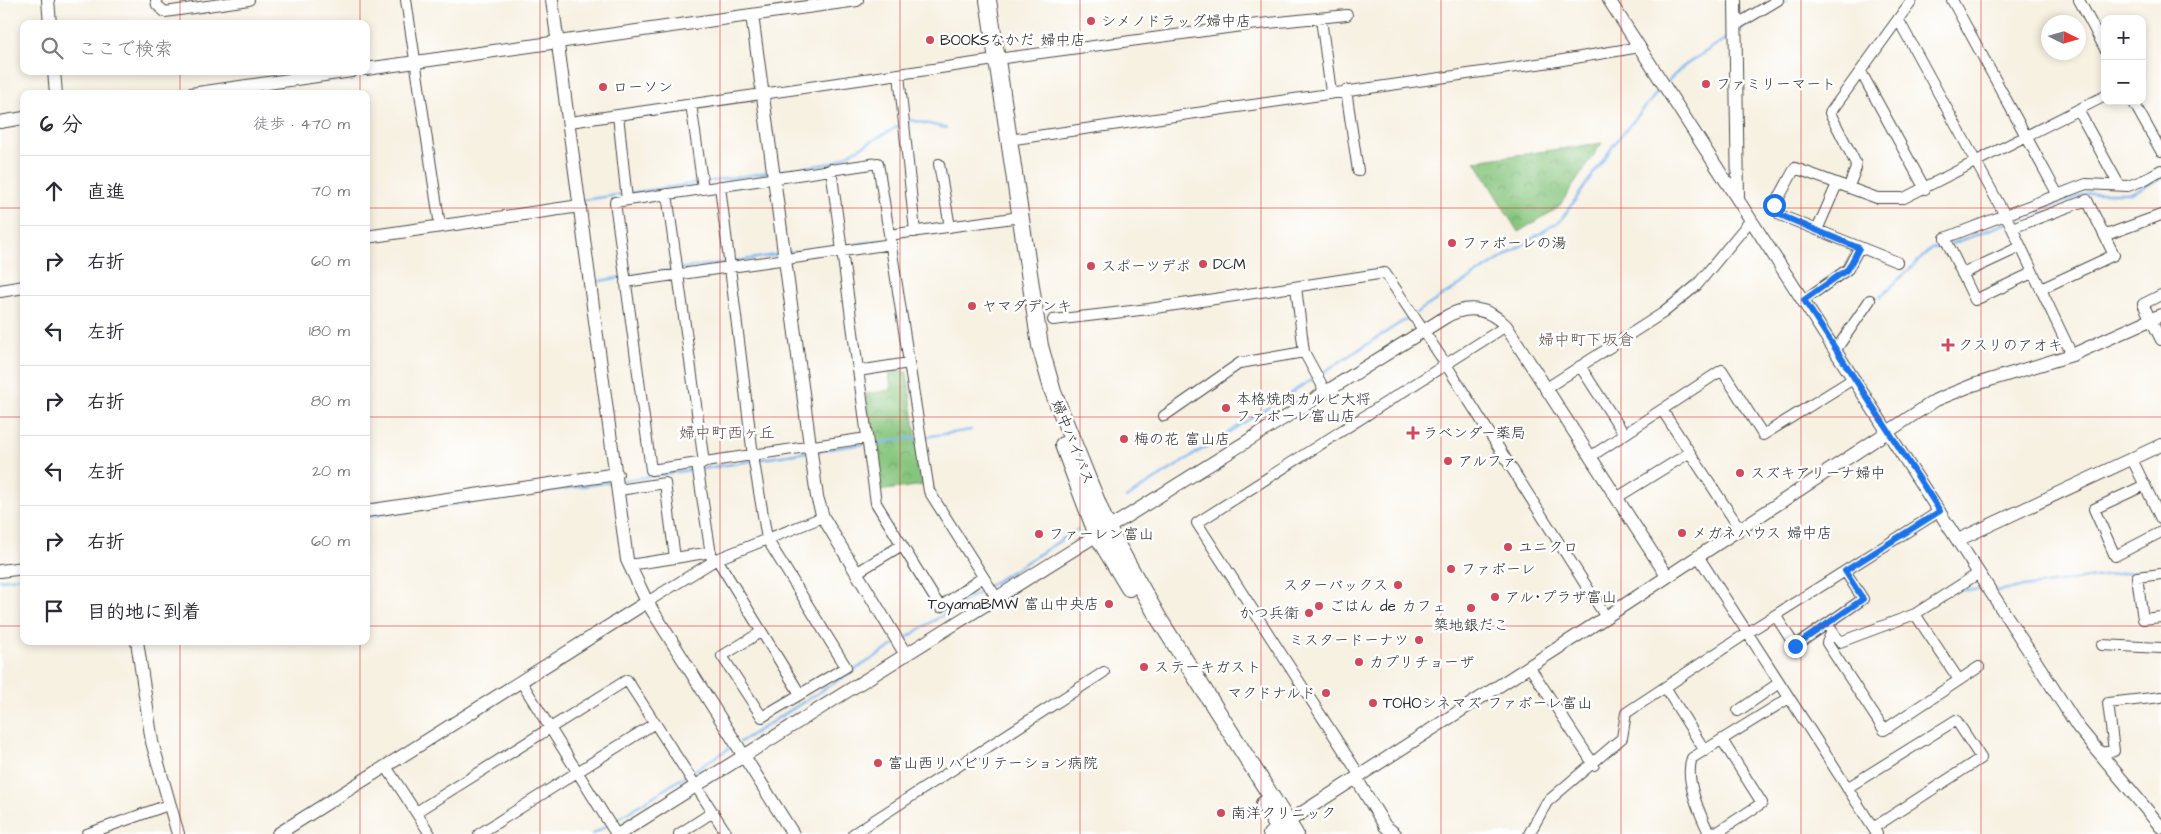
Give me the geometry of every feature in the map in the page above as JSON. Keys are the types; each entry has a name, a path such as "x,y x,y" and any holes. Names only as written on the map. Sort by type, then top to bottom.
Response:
{"highway":[{"name":"婦中バイパス","path":"978,0 993,60 1008,140 1040,346 1053,392 1103,532"},
{"name":"婦中バイパス","path":"988,0 993,60 1013,218 1038,369 1054,419 1103,532 1282,830"}],"street":[{"path":"48,0 50,20"},
{"path":"156,0 157,5 165,12 249,0"},
{"path":"406,0 440,226"},
{"path":"552,0 570,122 627,560 648,602 793,834"},
{"path":"370,68 858,0"},
{"path":"1609,0 1738,199 1750,221 1889,431 2078,727 2161,827"},
{"path":"1735,0 1738,199"},
{"path":"1736,26 1778,0"},
{"path":"1849,186 1856,168 1855,162 1830,113 1912,0"},
{"path":"1952,0 2058,195"},
{"path":"2078,0 2101,42"},
{"path":"752,15 809,447 823,517 906,655"},
{"path":"570,122 993,60 1249,25 1347,15"},
{"path":"1321,19 1331,92"},
{"path":"1898,19 2012,228 2072,354"},
{"path":"1008,140 1542,63 1640,47"},
{"path":"1861,72 1926,189"},
{"path":"899,74 915,232"},
{"path":"54,75 56,90"},
{"path":"219,90 324,75"},
{"path":"1346,90 1358,171"},
{"path":"1897,262 1780,215 1774,205 1795,168 1836,184 1849,186 1876,198 1891,200 1904,198 1926,189 2101,98"},
{"path":"691,104 703,188"},
{"path":"2135,105 2161,151"},
{"path":"2078,110 2119,185"},
{"path":"618,115 627,200"},
{"path":"0,122 20,119"},
{"path":"867,438 651,470 615,202 878,163 929,492 996,597"},
{"path":"939,164 950,227"},
{"path":"831,169 876,503 940,607 983,577"},
{"path":"2032,273 1975,300 1945,238 2086,184 2128,186 2144,180 2161,170"},
{"path":"1817,230 1836,184"},
{"path":"720,186 753,456 766,539 846,666 762,717 722,656 761,632"},
{"path":"667,194 713,557 800,694"},
{"path":"2012,228 2088,200 2106,235 2114,255 2041,289"},
{"path":"370,236 580,206"},
{"path":"2106,235 2161,215"},
{"path":"896,234 1013,218"},
{"path":"1545,389 1662,313 1697,285 1750,221"},
{"path":"625,282 892,244"},
{"path":"1962,274 2020,247"},
{"path":"1804,300 1848,269 1859,248"},
{"path":"1053,320 1385,273 1445,363 1606,618"},
{"path":"1296,287 1304,352 1322,385 1323,394"},
{"path":"0,291 20,288"},
{"path":"2161,295 2143,304 2156,317 2161,340"},
{"path":"1835,351 1870,300"},
{"path":"522,682 617,834 1453,312 1464,308 1486,311 1497,316 1506,326 1545,389 1618,497 1667,576"},
{"path":"1282,830 1358,777 1606,618 1667,576 1947,395 2072,354 2156,317"},
{"path":"1395,834 1385,826 1358,777 1197,522 1506,326"},
{"path":"1164,416 1240,363 1304,352"},
{"path":"858,371 910,363"},
{"path":"1580,366 1624,434"},
{"path":"1590,457 1722,370 1763,435 1853,379"},
{"path":"1662,410 1740,529"},
{"path":"1958,540 2161,444"},
{"path":"1618,497 1689,453"},
{"path":"2132,459 2158,506 2161,519"},
{"path":"370,510 617,474"},
{"path":"619,490 665,483 675,558"},
{"path":"2145,485 2094,509 2115,556 2161,532"},
{"path":"1530,834 1547,802 1594,765 1622,738 1626,713 1747,633 1940,511"},
{"path":"281,833 648,602 713,557 823,517"},
{"path":"856,573 902,545"},
{"path":"1698,556 1747,633 1780,683 1789,698 1847,788 1875,831 1981,758 1956,720 1847,788"},
{"path":"630,565 675,558 713,557"},
{"path":"0,571 20,568"},
{"path":"1775,615 1795,646 1829,628 1863,599 1845,571"},
{"path":"1829,628 1840,642 1915,614 1979,573"},
{"path":"2161,574 2137,577 2143,619 2161,617"},
{"path":"1915,614 1959,680"},
{"path":"1829,628 1827,643 1884,730 1979,667"},
{"path":"138,645 152,742 168,805 178,834"},
{"path":"2102,645 2161,648"},
{"path":"1529,666 1594,765"},
{"path":"853,834 1104,672"},
{"path":"416,812 627,680 727,834"},
{"path":"1738,711 1780,683"},
{"path":"1665,688 1705,750"},
{"path":"2099,753 2114,752 2108,703 2161,697"},
{"path":"1722,740 1762,803 1718,832 1708,831 1698,812 1689,767 1692,758 1789,698"},
{"path":"479,834 655,723"},
{"path":"387,768 430,834"},
{"path":"87,834 168,805"},
{"path":"679,834 713,812"}],"green space":[{"path":"1602,143 1558,208 1518,232 1475,161"},
{"path":"900,369 907,373 923,485 878,491 865,394 891,390 889,371"}],"waterway":[{"path":"1780,4 1786,0"},
{"path":"1740,29 1767,12"},
{"path":"1667,82 1684,66 1731,35"},
{"path":"1416,313 1561,220 1618,139 1662,87"},
{"path":"907,122 911,120 946,128"},
{"path":"778,171 833,163 902,124"},
{"path":"704,182 770,172"},
{"path":"2013,221 2089,193 2131,193 2161,179"},
{"path":"630,193 699,183"},
{"path":"583,200 624,194"},
{"path":"1952,244 2007,223"},
{"path":"844,246 888,239"},
{"path":"1880,297 1931,249 1946,245"},
{"path":"789,253 838,246"},
{"path":"732,262 781,254"},
{"path":"680,269 727,262"},
{"path":"628,276 675,270"},
{"path":"600,281 623,277"},
{"path":"1319,375 1411,316"},
{"path":"1126,498 1314,378"},
{"path":"924,437 971,430"},
{"path":"870,444 919,437"},
{"path":"815,451 864,444"},
{"path":"756,460 807,452"},
{"path":"702,469 751,461"},
{"path":"620,481 696,469"},
{"path":"370,516 612,482"},
{"path":"990,585 1077,530"},
{"path":"1994,591 2161,568"},
{"path":"0,580 20,578"},
{"path":"901,641 986,588"},
{"path":"1960,590 1984,590"},
{"path":"740,742 894,645"},
{"path":"692,772 733,746"},
{"path":"611,823 687,775"},
{"path":"593,834 606,826"}],"place":[{"name":"シメノドラッグ婦中店","path":"1091,21"},
{"name":"BOOKSなかだ 婦中店","path":"930,40"},
{"name":"ファミリーマート","path":"1706,84"},
{"name":"ローソン","path":"603,87"},
{"name":"ファボーレの湯","path":"1452,243"},
{"name":"DCM","path":"1203,264"},
{"name":"スポーツデポ","path":"1091,266"},
{"name":"ヤマダデンキ","path":"972,306"},
{"name":"クスリのアオキ","path":"1948,345"},
{"name":"本格焼肉カルビ大将 ファボーレ富山店","path":"1226,408"},
{"name":"ラベンダー薬局","path":"1413,433"},
{"name":"梅の花 富山店","path":"1124,439"},
{"name":"アルファ","path":"1448,461"},
{"name":"スズキアリーナ婦中","path":"1740,473"},
{"name":"メガネハウス 婦中店","path":"1682,533"},
{"name":"ファーレン富山","path":"1039,534"},
{"name":"ユニクロ","path":"1508,547"},
{"name":"ファボーレ","path":"1451,569"},
{"name":"スターバックス","path":"1398,585"},
{"name":"アル･プラザ富山","path":"1495,597"},
{"name":"ToyamaBMW 富山中央店","path":"1109,604"},
{"name":"ごはん de カフェ","path":"1319,606"},
{"name":"築地銀だこ","path":"1471,608"},
{"name":"かつ兵衛","path":"1309,613"},
{"name":"ミスタードーナツ","path":"1419,640"},
{"name":"カプリチョーザ","path":"1359,662"},
{"name":"ステーキガスト","path":"1144,667"},
{"name":"マクドナルド","path":"1326,693"},
{"name":"TOHOシネマズ ファボーレ富山","path":"1373,703"},
{"name":"富山西リハビリテーション病院","path":"878,763"},
{"name":"南洋クリニック","path":"1221,813"}],"district":[{"name":"婦中町下坂倉","path":"1586,339"},
{"name":"婦中町西ヶ丘","path":"727,432"}],"route":[{"path":"1774,205 1780,215 1859,248 1848,269 1838,278 1804,300 1853,379 1940,511 1845,571 1863,599 1795,646"}]}
